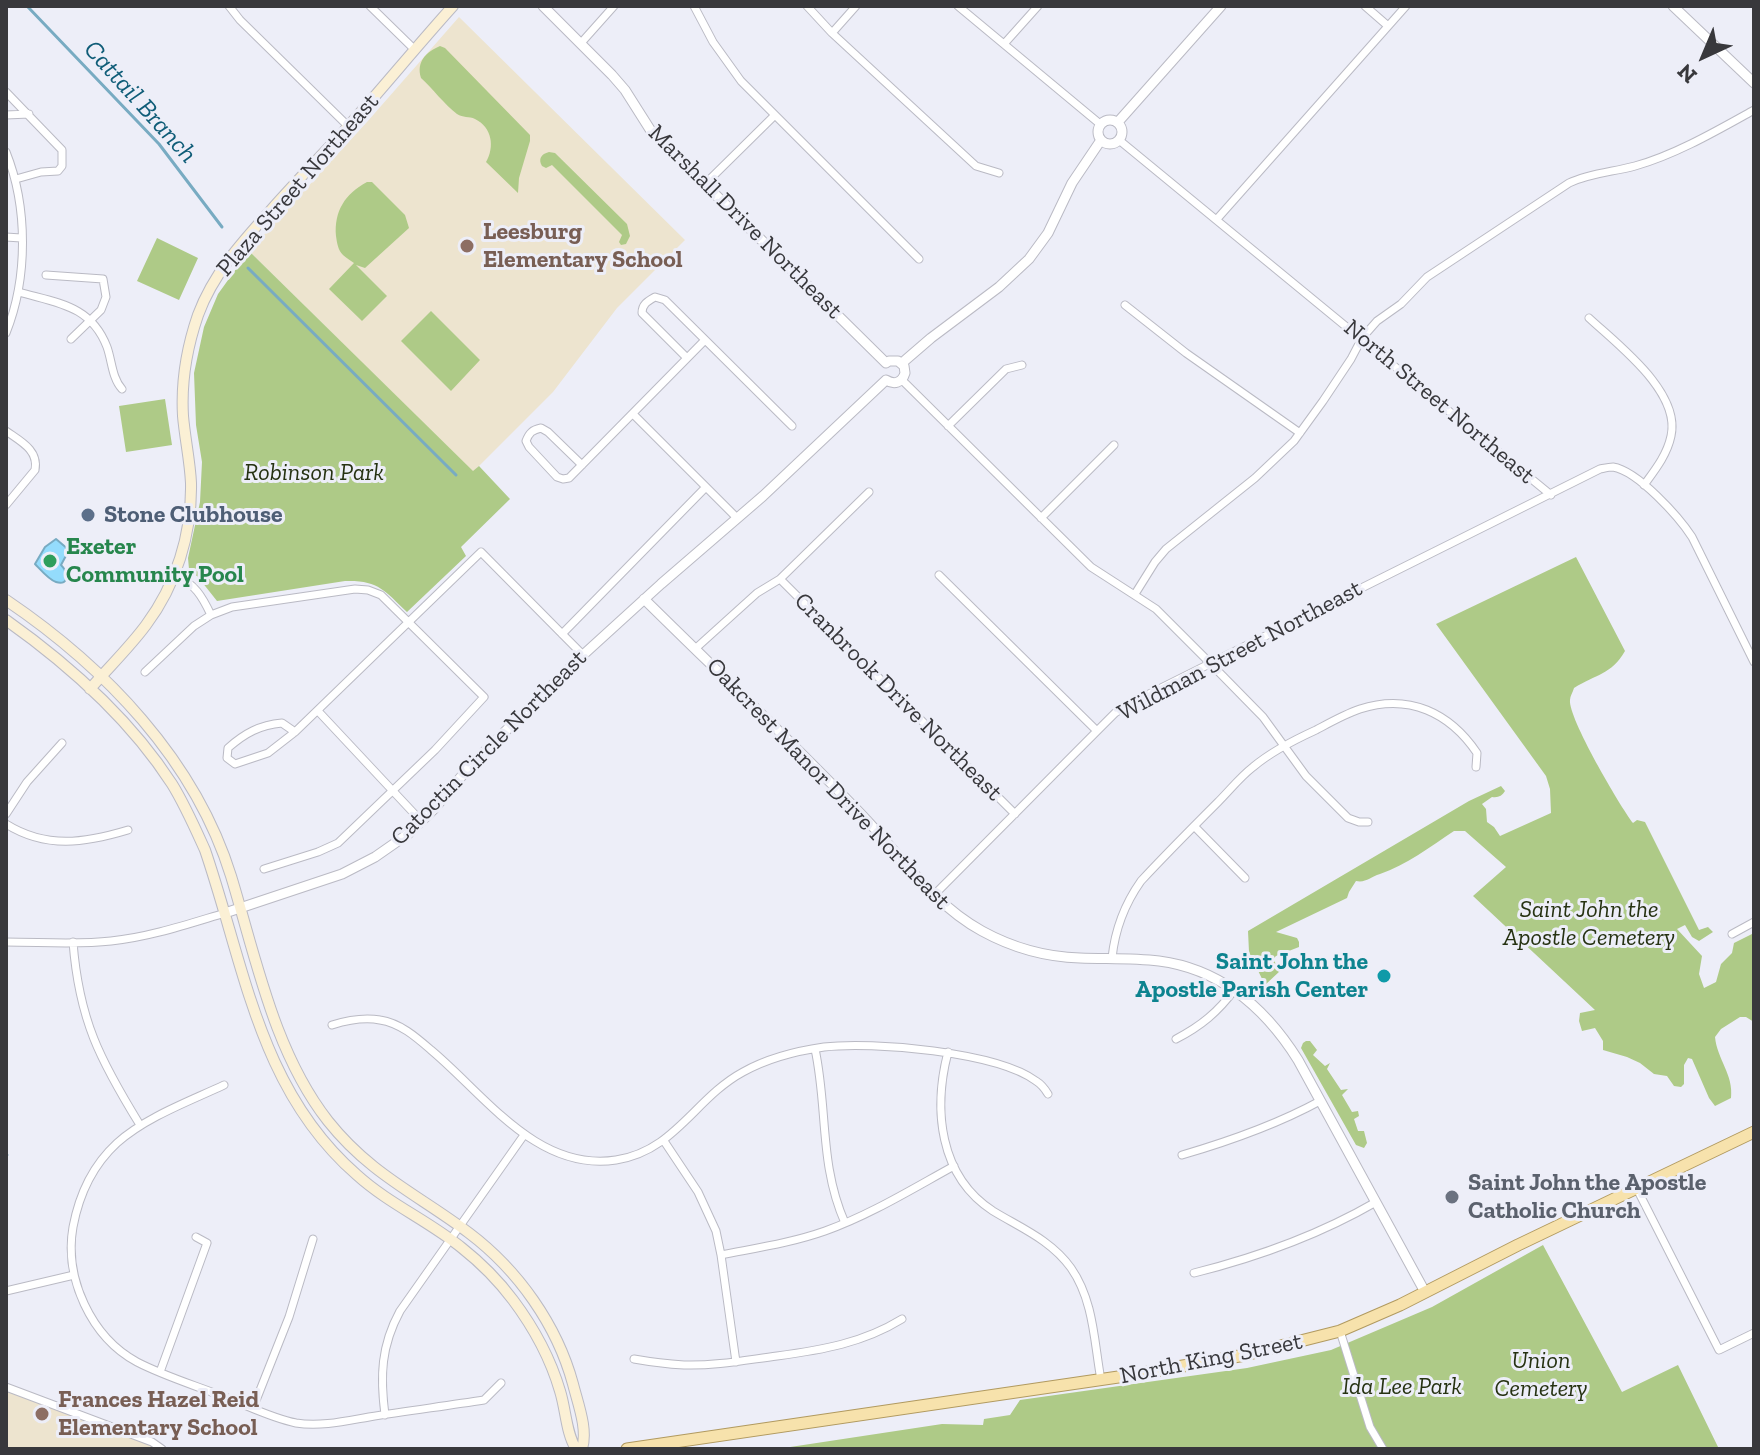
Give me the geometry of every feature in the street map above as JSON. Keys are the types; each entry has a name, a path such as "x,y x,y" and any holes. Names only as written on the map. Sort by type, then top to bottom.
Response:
{"main road":[{"name":"Plaza Street Northeast","path":"90,689 154,614 175,575 182,552 191,484 183,416 183,378 198,314 210,289 230,257 453,6"},
{"path":"6,600 100,677 141,719 190,784 215,832 273,1016 308,1093 348,1144 375,1170 482,1244 506,1266 533,1300 562,1351 570,1374 585,1437 579,1449 571,1441 551,1365 532,1327 508,1293 489,1272 451,1240 358,1176 330,1148 290,1095 269,1052 205,850 171,783 132,733 90,689 6,620"},
{"name":"North King Street","path":"627,1449 1101,1380 1245,1355 1340,1331 1754,1132"}],"street":[{"path":"229,6 348,126"},
{"path":"370,6 414,49"},
{"name":"Marshall Drive Northeast","path":"543,6 625,90 651,131 886,363"},
{"path":"581,43 614,6"},
{"path":"694,6 713,42 741,81 919,259"},
{"path":"807,6 832,33 976,166 999,173"},
{"path":"832,33 856,6"},
{"path":"958,6 1100,124"},
{"path":"1004,44 1038,6"},
{"path":"1118,122 1221,6"},
{"path":"1365,6 1388,26"},
{"path":"1217,219 1406,6"},
{"path":"1673,6 1754,83"},
{"path":"6,92 60,146 62,166 58,171 16,179"},
{"path":"1135,594 1166,549 1255,478 1300,433 1362,338 1427,277 1569,183 1669,154 1754,110"},
{"path":"6,115 29,114"},
{"path":"705,184 775,115"},
{"path":"1109,119 1118,122 1122,130 1119,140 1111,144 1101,140 1098,134 1100,124 1109,119"},
{"path":"902,363 999,287 1029,259 1048,233 1072,183 1101,140"},
{"name":"North Street Northeast","path":"1119,140 1551,495 1608,467 1622,470 1644,485 1676,516 1692,537 1754,662"},
{"path":"6,152 16,179 21,218 19,292 6,333"},
{"path":"6,237 21,238"},
{"path":"46,275 103,279 106,297 101,310 71,339"},
{"path":"19,292 66,305 92,320 106,345 117,384 122,389"},
{"path":"687,358 642,313 647,301 655,297 665,300 792,426"},
{"path":"1125,305 1186,353 1300,433"},
{"path":"1589,318 1647,373 1670,408 1673,426 1670,442 1656,470 1644,485"},
{"path":"582,465 548,432 541,428 528,434 526,441 529,447 557,477 569,478 582,465 633,414 705,340"},
{"path":"894,360 902,363 905,370 902,380 894,383 886,380 882,372 886,363 894,360"},
{"path":"948,426 1006,369 1022,365"},
{"name":"Catoctin Circle Northeast","path":"6,942 95,943 131,939 313,884 358,866 389,848 422,822 471,765 583,655 886,380"},
{"path":"902,380 1091,567 1156,609 1263,717 1306,776 1348,818 1368,822"},
{"path":"633,414 737,518"},
{"path":"6,431 32,451 37,464 6,505"},
{"path":"1041,518 1114,445"},
{"path":"562,634 706,487"},
{"path":"695,649 757,593 780,579 869,492"},
{"name":"Wildman Street Northeast","path":"934,895 1115,713 1551,495"},
{"path":"295,732 282,723 261,726 244,734 228,748 227,758 235,764 253,759 282,744 318,711 481,552 583,655"},
{"path":"175,575 201,592 211,615"},
{"path":"939,575 1097,731"},
{"name":"Cranbrook Drive Northeast","path":"780,579 1015,814"},
{"path":"145,672 183,635 211,615 246,604 361,589 381,595 484,697 435,750 338,843 264,869"},
{"name":"Oakcrest Manor Drive Northeast","path":"644,599 860,812 934,895 961,918 1024,950 1060,957 1112,958 1177,965 1235,989 1253,1004 1276,1028 1298,1060 1425,1292"},
{"path":"1112,958 1121,915 1141,881 1253,766 1284,745 1361,709 1376,705 1404,705 1431,712 1455,726 1477,753 1476,767"},
{"path":"318,711 422,822"},
{"path":"6,814 27,782 62,743"},
{"path":"6,824 35,837 65,842 128,830"},
{"path":"1194,826 1245,878"},
{"path":"1732,934 1754,922"},
{"path":"73,942 81,1004 93,1039 140,1125"},
{"path":"1176,1039 1205,1022 1235,989"},
{"path":"332,1025 346,1020 374,1019 390,1022 405,1030 524,1135 557,1154 586,1161 600,1162 632,1156 664,1141 705,1101 743,1072 791,1053 815,1049 848,1046 948,1052 1001,1065 1026,1075 1037,1081 1048,1094"},
{"path":"815,1049 827,1165 832,1190 845,1223"},
{"path":"948,1052 940,1089 940,1115 953,1168 979,1200 1045,1241 1072,1269 1089,1306 1101,1380"},
{"path":"224,1085 140,1125 107,1153 82,1192 72,1233 74,1275 82,1300 103,1334 135,1361 253,1408 305,1424 484,1400 501,1383"},
{"path":"1182,1155 1247,1135 1320,1101"},
{"path":"385,1415 381,1371 393,1325 524,1135"},
{"path":"664,1141 702,1201 716,1231 736,1362"},
{"path":"721,1255 795,1240 845,1223 954,1166"},
{"path":"1637,1189 1719,1350 1754,1333"},
{"path":"1194,1273 1304,1238 1376,1202"},
{"path":"160,1372 207,1243 196,1237"},
{"path":"253,1408 289,1317 313,1239"},
{"path":"6,1291 74,1275"},
{"path":"634,1359 686,1365 736,1362 836,1347 875,1334 902,1319"},
{"path":"1340,1331 1370,1427 1383,1449"},
{"path":"6,1387 152,1442 162,1449"}],"shaded area":[{"name":"Leesburg Elementary School","path":"459,17 685,240 617,308 553,392 473,472 249,251"},
{"name":"Frances Hazel Reid Elementary School","path":"6,1387 162,1449 6,1449"}],"green space":[{"path":"440,46 530,135 518,193 486,162 491,144 485,127 475,119 457,114 421,78 423,58"},
{"path":"549,152 555,153 627,224 630,236 626,244 621,245 622,235 552,165 542,166 541,157"},
{"path":"367,182 372,182 405,215 409,228 365,268 356,265 387,296 362,321 329,289 354,263 343,255 338,246 336,227 339,211 347,198"},
{"path":"157,238 198,258 179,300 137,281"},
{"name":"Robinson Park","path":"249,251 473,471 479,466 510,499 461,547 466,556 407,612 380,588 356,581 217,601 189,569 188,558 200,502 202,462 196,425 194,373 204,327 218,294"},
{"path":"431,311 480,360 451,391 401,341"},
{"path":"165,399 172,445 126,452 119,406"},
{"name":"Saint John the Apostle Cemetery","path":"1576,557 1625,651 1609,670 1574,688 1570,698 1572,710 1596,762 1626,814 1633,823 1637,820 1645,822 1699,930 1708,927 1713,932 1699,941 1692,937 1685,925 1677,929 1702,956 1699,974 1704,988 1716,982 1721,964 1732,953 1734,943 1754,933 1754,1022 1740,1017 1721,1029 1715,1037 1728,1074 1731,1098 1715,1106 1692,1059 1688,1058 1684,1065 1684,1084 1674,1086 1667,1076 1654,1074 1640,1063 1603,1050 1603,1041 1595,1028 1582,1031 1580,1013 1595,1010 1473,896 1506,867 1465,831 1454,831 1399,866 1356,881 1347,898 1276,932 1297,938 1299,947 1273,959 1280,971 1265,985 1249,952 1248,931 1469,801 1501,786 1505,791 1503,794 1482,804 1486,809 1487,822 1500,836 1551,813 1546,776 1436,624"},
{"path":"1306,1041 1310,1041 1317,1050 1313,1055 1325,1066 1330,1063 1327,1069 1341,1090 1348,1089 1342,1095 1352,1112 1358,1111 1359,1116 1354,1119 1358,1131 1364,1131 1367,1143 1364,1148 1356,1145 1301,1048"},
{"path":"1543,1245 1622,1392 1678,1365 1719,1449 777,1449 942,1424 983,1425 984,1419 1010,1415 1020,1400 1247,1368 1331,1350 1432,1307"}],"water":[{"name":"Exeter Community Pool","path":"56,539 69,550 61,565 66,580 61,583 50,579 35,564 45,547"}],"waterway":[{"name":"Cattail Branch","path":"27,6 159,144 222,227"},
{"name":"Cattail Branch","path":"248,268 456,475"}],"place":[{"name":"Leesburg Elementary School","path":"467,246"},
{"name":"Stone Clubhouse","path":"88,515"},
{"name":"Exeter Community Pool","path":"50,561"},
{"name":"Saint John the Apostle Parish Center","path":"1384,976"},
{"name":"Saint John the Apostle Catholic Church","path":"1452,1197"},
{"name":"Frances Hazel Reid Elementary School","path":"42,1414"}],"park label":[{"name":"Union Cemetery","path":"1541,1375"},
{"name":"Ida Lee Park","path":"1402,1387"}]}
